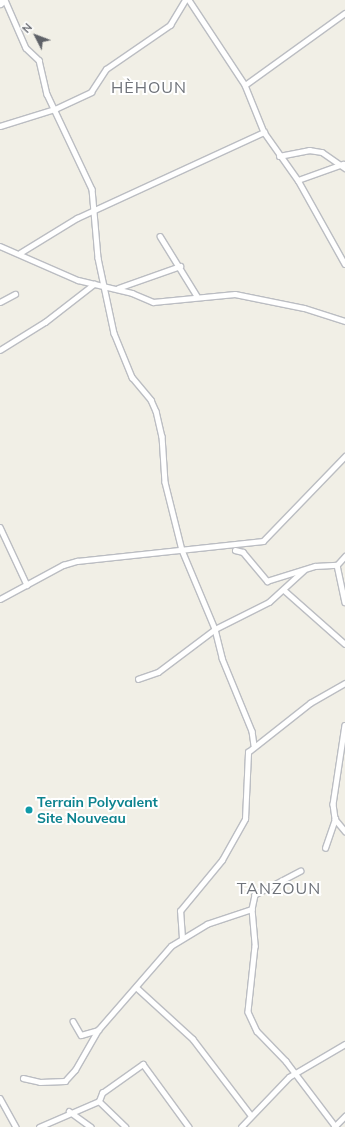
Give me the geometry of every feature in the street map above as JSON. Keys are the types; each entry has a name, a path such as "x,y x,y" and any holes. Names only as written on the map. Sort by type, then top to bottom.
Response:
{"main road":[{"path":"0,3 4,0"}],"street":[{"path":"4,0 26,48 39,60 55,109 82,164 95,210 104,287 114,333 132,378 156,411 162,436 163,472 182,550 215,629 222,658 252,731 254,745"},
{"path":"0,126 55,109 91,92 106,70 170,25 185,0"},
{"path":"189,0 245,85 264,132 279,156 298,180 345,264"},
{"path":"245,85 345,13"},
{"path":"20,253 95,210 264,132"},
{"path":"279,156 310,150 322,152 344,165"},
{"path":"298,180 344,165"},
{"path":"160,236 180,266 197,296"},
{"path":"0,246 94,284 117,289 159,303 197,296 235,294 304,308 345,321"},
{"path":"117,289 180,266"},
{"path":"0,350 45,322 94,284"},
{"path":"0,302 15,294"},
{"path":"0,599 63,565 77,561 263,541 344,457"},
{"path":"344,457 345,464"},
{"path":"0,527 27,585"},
{"path":"235,550 243,552 266,581 304,570 337,565 345,556"},
{"path":"337,565 345,602"},
{"path":"138,679 158,672 215,629 256,610 284,590 304,570"},
{"path":"284,590 345,644"},
{"path":"182,938 180,911 222,860 245,819 245,761 254,745 310,703 345,684"},
{"path":"325,848 335,819 335,774 345,725"},
{"path":"335,819 345,831"},
{"path":"302,871 255,895 252,909 255,946 251,1020 295,1073 335,1127 345,1116"},
{"path":"23,1078 40,1082 65,1082 75,1070 98,1030 182,938 207,924 252,909"},
{"path":"136,987 193,1039 251,1115"},
{"path":"73,1021 81,1035 98,1030"},
{"path":"241,1127 251,1115 295,1073 345,1044"},
{"path":"39,1127 69,1111 99,1100 102,1093 143,1064 188,1127"},
{"path":"0,1098 16,1127"},
{"path":"99,1100 126,1127"},
{"path":"69,1111 91,1127"}],"place":[{"name":"Terrain Polyvalent Site Nouveau","path":"29,810"}],"district":[{"name":"HÈHOUN","path":"149,87"},
{"name":"TANZOUN","path":"279,888"}]}
